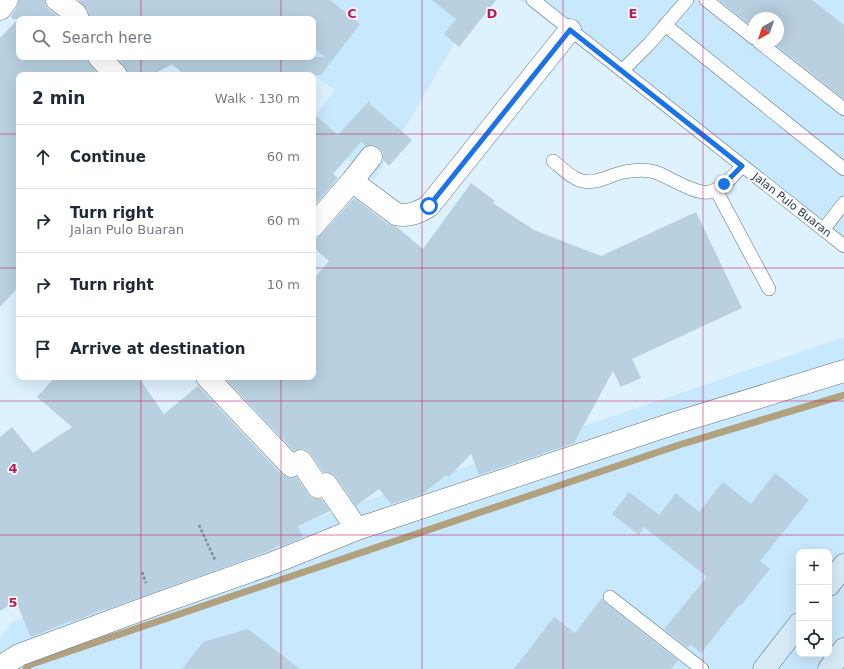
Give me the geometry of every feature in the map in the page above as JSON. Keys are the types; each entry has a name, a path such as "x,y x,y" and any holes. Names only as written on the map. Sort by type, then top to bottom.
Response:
{"street":[{"path":"0,9 7,0"},
{"path":"57,0 77,16"},
{"path":"352,181 396,214 404,216 418,213 429,206 570,30"},
{"path":"102,60 113,72"},
{"path":"316,223 371,157"},
{"path":"0,667 19,655 273,563 357,529 672,424 844,371"},
{"path":"210,380 291,466 301,461 318,487 326,484 357,529"},
{"path":"832,581 844,565"},
{"path":"764,669 796,628"},
{"path":"829,669 844,649"}],"lane":[{"name":"Jalan Pulo Buaran","path":"533,0 844,246"},
{"path":"622,71 687,0"},
{"path":"706,0 748,33"},
{"path":"665,25 844,169"},
{"path":"767,48 844,109"},
{"path":"553,160 569,174 585,182 594,182 623,172 638,170 653,172 692,189 706,192 716,190 742,166"},
{"path":"716,190 769,289"},
{"path":"823,230 844,203"},
{"path":"610,597 702,669"}],"path":[{"path":"199,524 224,580"}],"shaded area":[{"path":"289,0 480,0 374,180 316,135 316,115 335,90 316,77 316,72 309,72 291,60 316,60 316,16 278,16"},
{"path":"520,0 844,0 844,253"},
{"path":"844,337 844,669 0,669 0,638 12,622"}],"building":[{"path":"19,0 45,0 49,10 58,16 16,16 16,19 13,19 11,16 17,7"},
{"path":"78,0 330,0 360,24 321,75 316,75 316,72 181,72 172,64 158,72 127,72 125,67 119,60 316,60 316,57 325,57 316,50 316,16 89,16 87,9"},
{"path":"432,0 496,0 459,47 444,34 456,19"},
{"path":"719,0 812,0 844,25 844,99 780,48 784,48 784,12 748,12 748,23"},
{"path":"16,21 16,60 88,60 90,65 96,72 16,72 16,289 0,307 0,38"},
{"path":"370,100 370,104 412,140 389,166 383,160 383,153 379,147 372,145 366,146 361,142 333,174 338,178 316,204 316,116 338,135"},
{"path":"471,183 495,201 493,203 534,230 601,256 696,212 742,308 632,359 641,378 621,387 613,371 574,443 479,475 471,454 449,477 446,475 423,494 391,504 379,489 356,506 332,473 323,472 307,450 301,449 294,451 227,380 316,380 316,276 329,261 316,250 316,238 322,234 354,198 388,224 397,227 423,249"},
{"path":"52,380 140,380 164,414 198,386 282,475 289,478 297,477 308,494 312,498 321,499 330,511 298,526 303,537 280,547 279,545 269,551 72,622 71,621 31,637 16,602 0,611 0,437 12,427 33,453 72,427 37,397"},
{"path":"775,473 809,500 760,561 770,569 741,605 740,604 701,653 690,644 688,648 664,629 707,577 644,527 639,535 612,514 629,492 659,515 676,493 699,512 723,482 751,504"},
{"path":"602,598 605,603 678,660 671,669 514,669 554,617 575,633"},
{"path":"248,629 300,669 182,669 203,642"}],"waterway":[{"path":"26,669 29,665 679,445 844,395"}],"route":[{"path":"429,206 570,30 742,166 724,184"}]}
